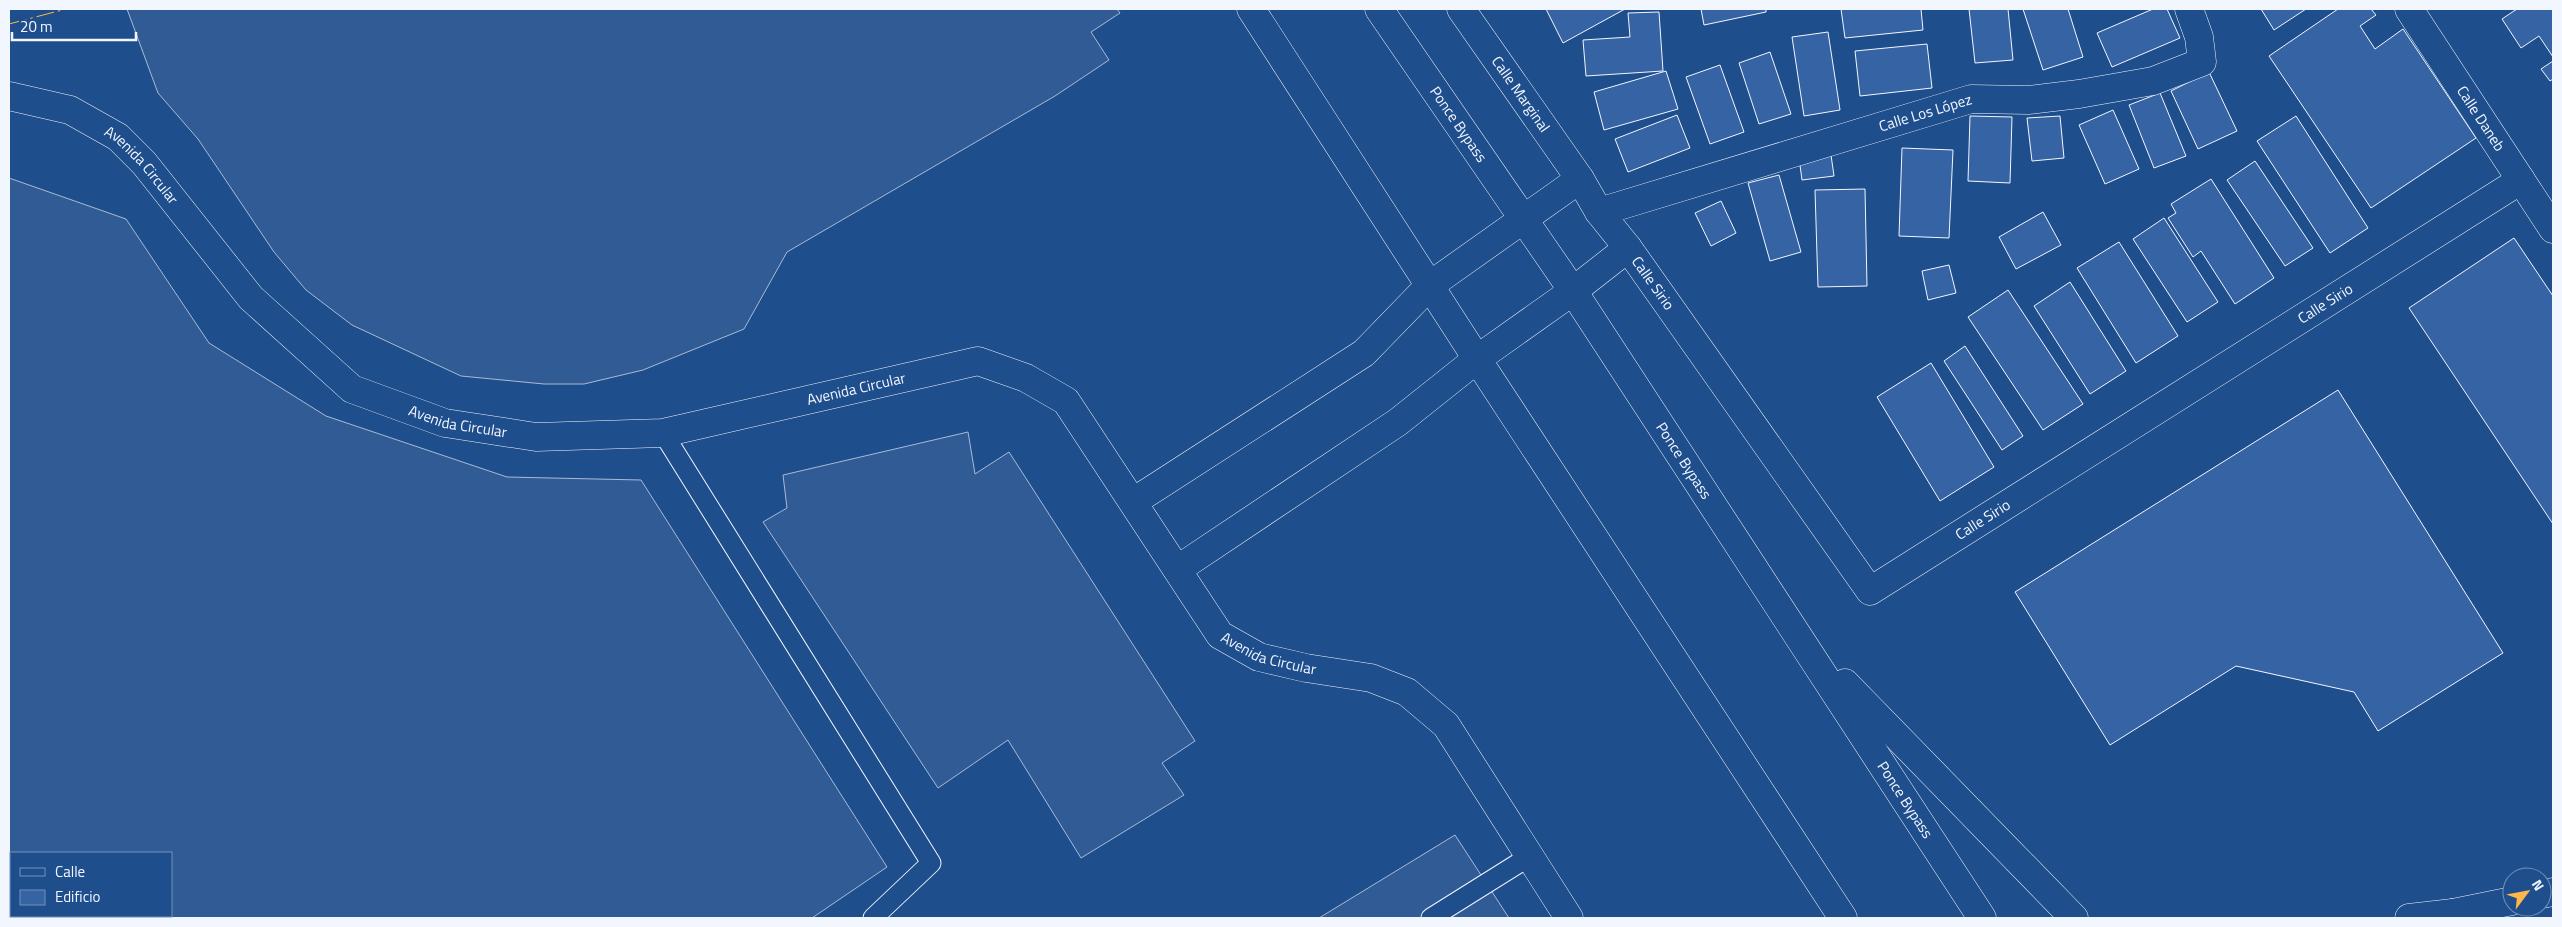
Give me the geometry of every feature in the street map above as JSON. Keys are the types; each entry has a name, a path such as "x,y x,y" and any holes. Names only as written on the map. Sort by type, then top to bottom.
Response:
{"main road":[{"path":"1251,9 1429,286 1843,918"},
{"name":"Ponce Bypass","path":"1379,9 1525,218 1802,638 1982,918"},
{"name":"Calle Los López","path":"1599,212 1970,99 2028,100 2152,81 2202,62 2199,37 2189,9"},
{"name":"Calle Daneb","path":"2408,9 2553,229"},
{"name":"Calle Marginal","path":"1468,11 1580,179"},
{"name":"Avenida Circular","path":"9,96 70,110 118,137 144,163 251,298 352,389 444,423 536,436 663,433 978,361 1026,378 1066,401 1220,635 1259,657 1306,668 1371,678 1407,692 1446,725 1570,918"},
{"path":"1133,502 1364,353 1429,286 1580,179"},
{"name":"Calle Sirio","path":"1580,179 1599,212 1628,248 1870,591 2521,180"},
{"path":"1178,569 1398,422 1477,359 1573,291 1628,248"},
{"path":"1802,638 2074,918"},
{"path":"2409,918 2449,915 2502,902"}],"lane":[{"path":"663,433 931,863 874,918"},
{"path":"1431,918 1530,856"}],"shaded area":[{"path":"127,9 1117,9 1120,13 1091,32 1109,60 1055,96 787,252 744,329 643,370 584,384 544,384 461,376 352,325 306,290 274,252 198,139 158,93"},
{"path":"9,178 126,219 209,343 326,416 507,477 641,480 887,867 812,918 9,918"},
{"path":"968,432 975,474 1009,452 1195,741 1162,763 1184,795 1081,858 1008,740 938,788 763,522 787,508 783,475"},
{"path":"1455,835 1509,918 1319,918"}],"building":[{"path":"1546,9 1625,9 1563,43"},
{"path":"1701,9 1766,9 1766,12 1704,25"},
{"path":"1841,9 1921,9 1923,30 1845,38"},
{"path":"1969,9 2008,9 2013,60 1975,63"},
{"path":"2023,9 2068,9 2083,57 2043,70"},
{"path":"2153,9 2167,9 2180,38 2112,67 2097,33"},
{"path":"2261,9 2306,9 2274,30"},
{"path":"2338,9 2371,9 2376,15 2360,26 2375,49 2403,29 2476,138 2371,208 2269,56"},
{"path":"2517,9 2553,9 2553,57 2539,36 2521,48 2502,19"},
{"path":"1659,12 1663,71 1586,76 1583,40 1630,37 1628,13"},
{"path":"1828,32 1840,110 1804,116 1792,37"},
{"path":"1927,44 1932,88 1860,96 1855,51"},
{"path":"1770,52 1791,114 1759,124 1739,63"},
{"path":"2553,61 2553,79 2550,81 2541,69"},
{"path":"1720,65 1744,132 1710,144 1686,77"},
{"path":"1666,71 1678,109 1604,130 1594,92"},
{"path":"2209,72 2237,131 2198,149 2171,91"},
{"path":"2160,93 2186,156 2154,168 2129,105"},
{"path":"2113,110 2139,169 2105,184 2079,125"},
{"path":"1677,115 1690,148 1628,172 1615,139"},
{"path":"1970,116 2012,117 2010,183 1968,181"},
{"path":"2060,116 2064,158 2032,161 2027,118"},
{"path":"2296,116 2368,228 2330,253 2257,141"},
{"path":"1902,148 1953,150 1949,238 1899,236"},
{"path":"1831,155 1834,176 1802,180 1799,158"},
{"path":"2255,161 2313,248 2285,266 2227,180"},
{"path":"1779,175 1801,252 1770,261 1748,183"},
{"path":"2211,179 2274,278 2235,304 2201,251 2193,257 2168,218 2176,213 2171,204"},
{"path":"1865,189 1867,286 1818,287 1815,190"},
{"path":"1721,201 1736,233 1711,246 1695,213"},
{"path":"2043,212 2061,245 2016,269 1999,237"},
{"path":"2164,218 2218,302 2187,322 2133,239"},
{"path":"2514,238 2553,296 2553,524 2409,308"},
{"path":"2119,242 2178,336 2136,363 2077,268"},
{"path":"1949,265 1956,293 1928,300 1922,271"},
{"path":"2070,282 2126,371 2090,394 2034,306"},
{"path":"2008,290 2083,404 2043,430 1968,317"},
{"path":"1965,346 2023,436 2002,450 1944,361"},
{"path":"1931,363 1994,467 1940,501 1877,397"},
{"path":"2338,390 2503,653 2378,731 2354,692 2236,666 2110,745 2015,592"}],"power":[{"path":"9,24 66,9"}]}
